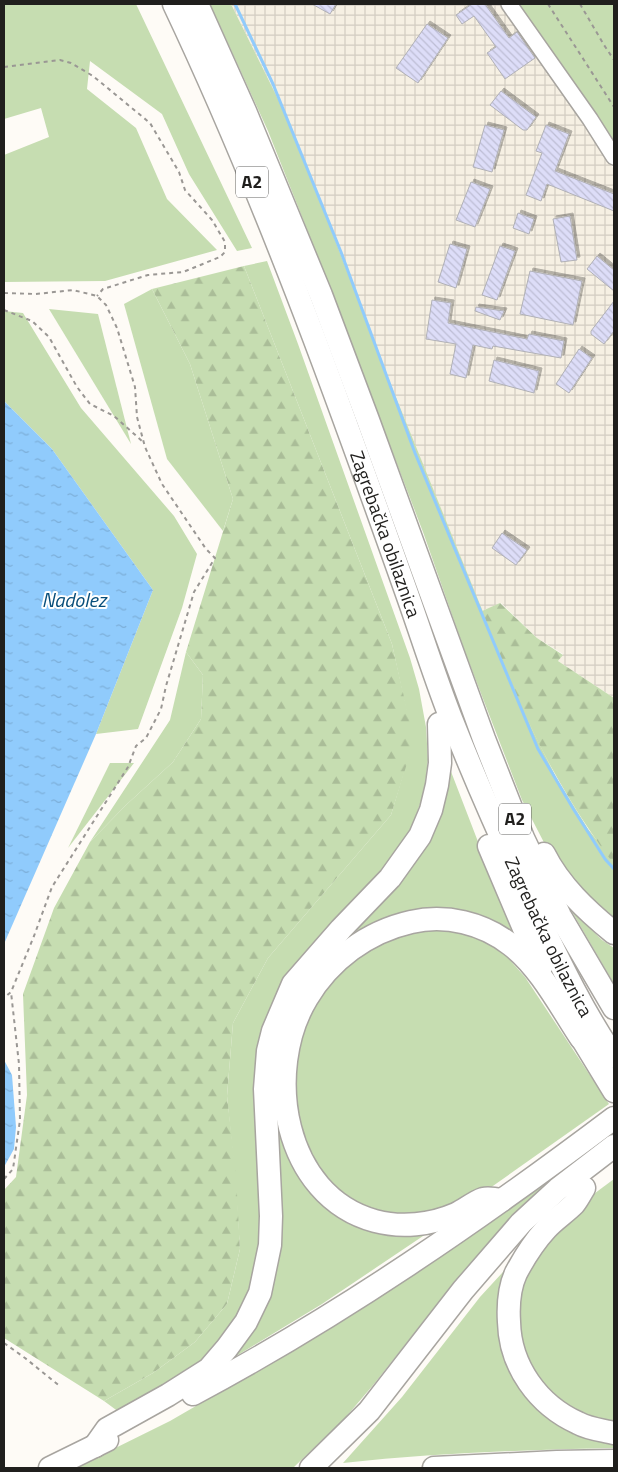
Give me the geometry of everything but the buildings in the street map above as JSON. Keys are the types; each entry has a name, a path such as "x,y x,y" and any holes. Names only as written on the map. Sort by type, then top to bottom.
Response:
{"highway":[{"name":"Zagrebačka obilaznica","path":"174,4 225,119 297,295 406,590 449,715 505,847 599,1050"},
{"name":"Zagrebačka obilaznica","path":"197,4 232,80 320,295 368,420 484,739 527,847 560,916 614,1008"},
{"path":"406,590 407,617 440,724 528,938 599,1050 614,1091"},
{"path":"453,656 532,833 547,861 562,883 594,918 614,933"},
{"path":"95,1446 108,1429 209,1369 246,1322 260,1292 270,1245 271,1216 265,1089 268,1052 274,1031 293,984 341,929 390,878 420,836 431,810 437,785 440,762 440,724"},
{"path":"502,1200 484,1199 456,1214 434,1222 394,1224 374,1220 352,1212 333,1200 306,1170 297,1150 286,1110 284,1090 286,1058 297,1017 307,998 332,965 364,941 396,925 431,919 448,920 481,927 512,945 526,958 599,1050"},
{"path":"50,1468 242,1368 328,1317 431,1250 614,1118"},
{"path":"311,1468 369,1411 430,1331 521,1223 558,1189 614,1146"},
{"path":"430,1331 451,1322 510,1255 549,1217 614,1163"},
{"path":"584,1188 574,1203 546,1228 515,1275 509,1303 509,1331 516,1358 524,1375 532,1388 547,1404 579,1424 614,1433"},
{"path":"434,1468 614,1461"}],"lane":[{"path":"509,4 590,119 614,157"}],"path":[{"path":"548,4 614,107"},
{"path":"580,4 614,60"},
{"path":"4,67 60,60 71,63 93,76 150,123 179,172 185,190 212,220 225,242 225,252 220,257 183,272 148,275 103,289 97,296"},
{"path":"4,293 36,294 73,290 97,296 106,305 117,328 135,387 137,417 144,443 162,484 206,549 215,558 194,592 161,709 146,738 136,746 128,767 52,887 11,992 4,998"},
{"path":"4,310 32,322 49,337 77,388 90,404 114,416 144,443"},
{"path":"4,1179 12,1169 20,1120 19,1064 11,992"},
{"path":"4,1343 60,1387"}],"shaded area":[{"path":"231,4 503,4 585,121 614,170 614,698 558,661 563,654 537,638 501,603 482,611 389,380 290,123"}],"green space":[{"path":"4,4 136,4 252,248 237,251 189,174 162,114 90,61 87,89 136,128 167,199 217,250 105,281 4,282 4,155 49,137 41,108 4,119"},
{"path":"210,4 231,4 290,123 389,380 532,729 557,779 588,829 614,862 614,926 552,858 522,800 465,652 423,532 314,247 268,131"},
{"path":"517,4 614,4 614,146"},
{"path":"267,261 410,658 419,689 426,727 428,760 424,793 412,826 391,861 292,972 263,1221 251,1293 215,1352 123,1415 104,1401 153,1373 195,1342 227,1304 240,1249 227,1096 233,1023 268,958 391,815 413,741 392,644 244,266"},
{"path":"244,266 392,644 414,741 391,815 268,958 233,1023 227,1096 236,1175 240,1249 227,1304 195,1342 153,1373 104,1401 4,1338 4,1190 16,1177 27,1095 23,994 54,908 90,842 126,805 173,762 201,719 203,675 186,652 233,499 190,364 152,289"},
{"path":"152,289 190,364 233,499 223,531 167,459 124,304"},
{"path":"49,309 98,314 131,444"},
{"path":"4,311 23,313 81,408 174,516 197,554 182,608 138,729 96,734 153,590 52,449 4,401"},
{"path":"500,603 537,638 563,655 558,661 614,698 613,863 564,790 536,738 517,696 482,611"},
{"path":"186,652 203,675 201,719 173,762 126,805 90,842 170,720"},
{"path":"445,756 492,878 528,953 503,933 375,926 307,983 398,883"},
{"path":"110,763 134,763 68,848"},
{"path":"571,910 602,940 614,948 614,984"},
{"path":"441,929 482,939 500,949 525,977 609,1104 490,1188 460,1204 419,1216 375,1212 332,1188 301,1140 292,1070 308,1013 332,979 372,946 415,930"},
{"path":"272,1095 304,1181 429,1232 322,1304 223,1364 254,1326"},
{"path":"614,1131 614,1134 579,1159 503,1226 454,1283 345,1418 294,1467 75,1468 170,1421 227,1388"},
{"path":"614,1179 614,1425 573,1414 529,1371 516,1319 522,1279 554,1229 583,1202"},
{"path":"525,1248 509,1362 614,1442 614,1448 479,1452 343,1463 402,1397 480,1297"}],"water":[{"name":"Nadolez","path":"4,401 52,449 153,590 96,734 4,944"},
{"path":"4,1060 12,1075 16,1127 14,1149 4,1167"}],"waterway":[{"path":"235,4 273,84 341,252 415,453 538,749 605,859 614,869"}]}
